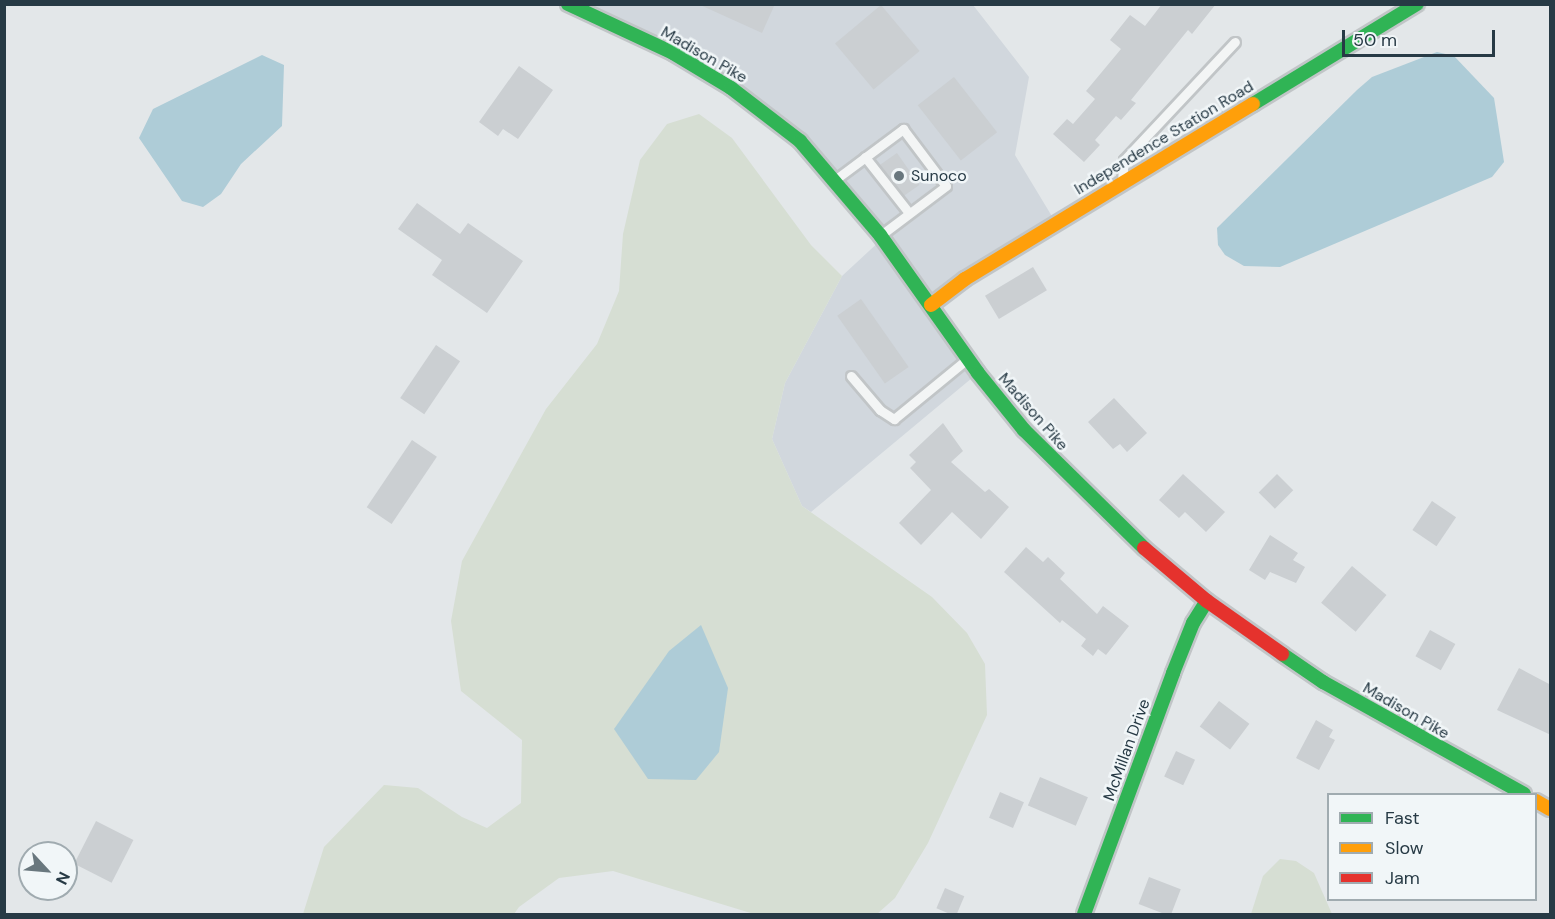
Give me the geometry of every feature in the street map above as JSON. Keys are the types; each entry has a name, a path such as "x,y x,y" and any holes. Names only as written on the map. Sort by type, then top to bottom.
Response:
{"main road":[{"name":"Madison Pike","path":"568,4 673,53 770,115 836,179 1024,430 1073,482 1208,601 1323,682 1520,793"},
{"name":"Independence Station Road","path":"931,305 965,279 1417,4"},
{"name":"McMillan Drive","path":"1084,915 1173,673 1193,623 1208,601"},
{"path":"1537,802 1551,809"}],"lane":[{"path":"1122,183 1124,160 1235,42"},
{"path":"836,179 903,129 946,186 880,235"},
{"path":"866,157 909,213"},
{"path":"851,376 880,410 894,419 968,358"}],"shaded area":[{"path":"577,4 973,5 1029,77 1015,155 1056,223 932,305 978,373 811,512 802,506 772,439 785,383 842,276 882,239 800,141"},
{"path":"699,114 732,138 811,245 842,276 785,383 772,439 802,506 932,597 967,633 985,664 987,715 928,843 895,898 877,914 754,914 613,871 559,878 519,907 514,914 303,914 324,847 384,785 418,788 462,817 487,828 521,803 522,740 461,691 451,621 462,561 546,409 597,344 619,291 623,234 640,160 667,124"},
{"path":"1280,859 1296,861 1314,873 1332,914 1251,914 1263,876"}],"water":[{"path":"1437,52 1454,56 1494,98 1504,162 1492,177 1280,267 1244,266 1225,255 1218,245 1217,228 1357,90 1372,77"},
{"path":"262,55 284,65 282,126 241,164 221,194 203,207 182,201 139,138 153,109"},
{"path":"701,625 728,688 719,752 696,780 648,779 614,729 669,651"}],"building":[{"path":"698,4 775,4 762,33"},
{"path":"1162,4 1216,4 1192,34 1188,30 1131,100 1136,103 1121,120 1116,116 1095,140 1100,145 1084,162 1053,134 1067,119 1073,124 1095,99 1086,91 1121,49 1110,40 1130,15 1145,26"},
{"path":"881,5 920,51 874,90 835,44"},
{"path":"519,66 553,90 518,139 503,129 498,136 479,122"},
{"path":"954,77 997,132 961,160 918,105"},
{"name":"Sunoco","path":"897,153 919,185 902,197 880,165"},
{"path":"417,203 460,234 468,223 523,261 487,313 432,275 442,260 398,229"},
{"path":"1033,267 1047,290 999,319 985,296"},
{"path":"861,299 909,367 885,384 837,316"},
{"path":"436,345 460,361 424,414 400,398"},
{"path":"1114,398 1147,433 1127,452 1120,444 1113,449 1088,422"},
{"path":"943,423 963,451 951,462 985,492 989,489 1009,507 981,539 952,512 921,545 899,523 931,490 910,468 916,462 909,455"},
{"path":"412,440 437,457 392,524 367,507"},
{"path":"1183,474 1225,512 1206,532 1185,512 1179,518 1159,500"},
{"path":"1277,474 1293,490 1275,509 1259,492"},
{"path":"1432,501 1456,517 1436,546 1412,530"},
{"path":"1270,535 1298,553 1293,560 1305,567 1296,583 1270,572 1265,580 1249,570"},
{"path":"1026,547 1043,562 1048,557 1065,573 1060,579 1097,614 1103,606 1129,626 1106,655 1098,649 1093,656 1081,646 1086,639 1062,620 1060,623 1004,572"},
{"path":"1352,566 1386,595 1356,632 1321,603"},
{"path":"1430,630 1455,644 1441,670 1415,656"},
{"path":"1519,668 1551,685 1551,735 1497,710"},
{"path":"1219,701 1249,724 1230,749 1200,727"},
{"path":"1316,720 1333,730 1329,737 1335,740 1319,770 1296,758"},
{"path":"1176,751 1195,760 1183,785 1164,776"},
{"path":"1040,777 1088,797 1076,826 1028,806"},
{"path":"1000,792 1024,802 1013,828 989,818"},
{"path":"96,821 133,840 112,883 78,866 78,856"},
{"path":"1149,877 1181,889 1171,914 1164,914 1139,904"},
{"path":"945,888 964,896 957,914 950,914 936,908"}],"traffic: fast":[{"path":"568,4 673,53 731,88 800,141 880,235 978,373 1024,430 1144,548"},
{"path":"1253,104 1417,4"},
{"path":"1084,914 1173,673 1193,623 1207,601"},
{"path":"1282,654 1323,682 1522,793"}],"traffic: slow":[{"path":"931,305 965,279 1253,104"},
{"path":"1537,802 1550,809"}],"traffic: jam":[{"path":"1144,548 1207,601 1282,654"}],"place":[{"name":"Sunoco","path":"899,176"}]}
